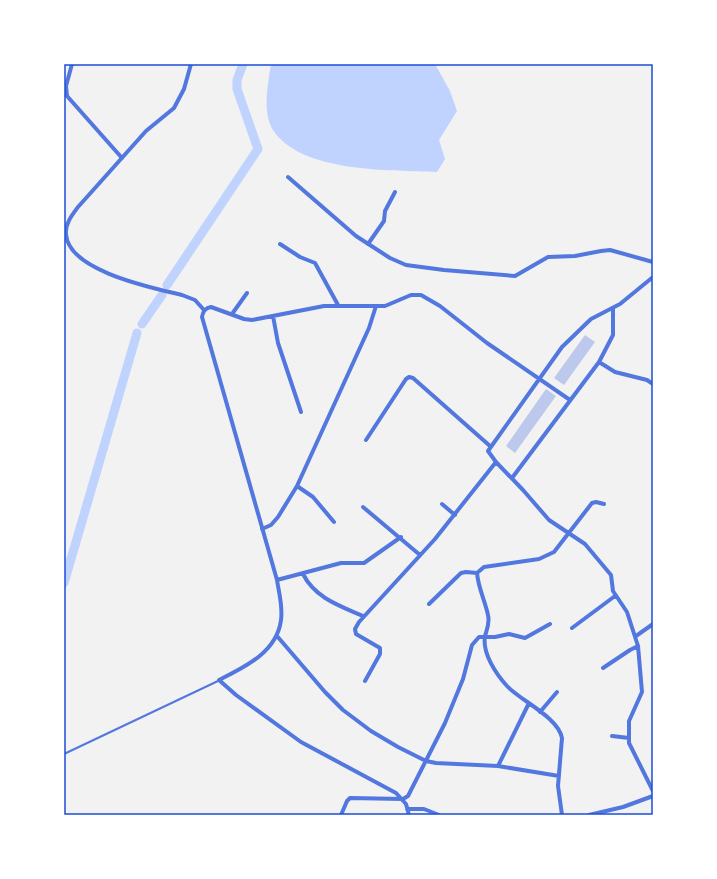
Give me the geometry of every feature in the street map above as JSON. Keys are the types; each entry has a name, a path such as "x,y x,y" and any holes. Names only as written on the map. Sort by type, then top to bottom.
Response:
{"street":[{"path":"72,64 66,86 67,96 122,158"},
{"path":"191,64 184,89 174,108 146,131 78,207 70,219 65,233 67,242 80,259 100,271 182,295 194,300 204,310"},
{"path":"288,177 356,236 390,258 406,265 505,276 522,274 548,257 574,256 610,250 653,262"},
{"path":"368,244 384,221 385,211 395,192"},
{"path":"280,244 300,257 315,264 338,304"},
{"path":"653,277 613,308 597,314 575,333 540,378 490,446 488,451 496,462 549,520 585,544 608,570 612,579 612,587 615,596 627,612 636,636 642,692 629,721 629,738 631,749 653,791"},
{"path":"232,314 247,293"},
{"path":"204,310 211,307 244,319 252,320 338,304 389,306 411,295 421,295 440,306 487,343 570,400"},
{"path":"262,529 271,525 278,517 297,486 370,328 376,306"},
{"path":"512,478 599,362 613,335 613,308"},
{"path":"204,310 202,317 277,580 282,619 277,636 258,658 220,680 242,699 301,742 376,781 403,799 408,815"},
{"path":"273,316 278,343 301,412"},
{"path":"599,362 615,372 647,380 653,384"},
{"path":"366,440 406,379 409,377 414,378 490,446"},
{"path":"365,681 380,654 380,648 356,634 355,629 363,616 455,515 496,462"},
{"path":"297,486 313,497 334,522"},
{"path":"429,604 461,573 477,573 484,568 548,556 560,546 568,533 592,503 596,502 604,504"},
{"path":"442,504 455,515"},
{"path":"364,507 420,555"},
{"path":"277,580 347,562 364,563 400,537"},
{"path":"477,573 489,623 485,636 486,650 493,667 508,687 540,712 561,732 562,738 558,786 562,815"},
{"path":"302,574 311,588 323,598 363,616"},
{"path":"572,628 615,596"},
{"path":"341,815 350,798 403,799 411,792 445,723 463,679 472,644 479,637 485,636 495,638 509,634 525,638 550,624"},
{"path":"636,636 653,624"},
{"path":"277,636 324,692 343,710 371,731 426,761 448,764 498,766 559,776"},
{"path":"603,668 638,646"},
{"path":"540,712 557,692"},
{"path":"498,766 529,703"},
{"path":"612,736 629,738"},
{"path":"589,815 623,807 653,796"},
{"path":"407,809 424,809 439,815"}],"lane":[{"path":"64,754 220,680"}],"water":[{"path":"271,64 435,64 450,91 457,111 439,140 445,159 437,172 396,171 325,162 304,154 286,144 273,130 270,123 267,98"}],"building":[{"path":"585,335 595,342 564,385 554,378"},
{"path":"546,389 556,396 515,453 506,446"}],"waterway":[{"path":"167,285 258,149 237,89 237,80 243,64"},
{"path":"142,324 162,295"},
{"path":"64,583 137,333"}]}
